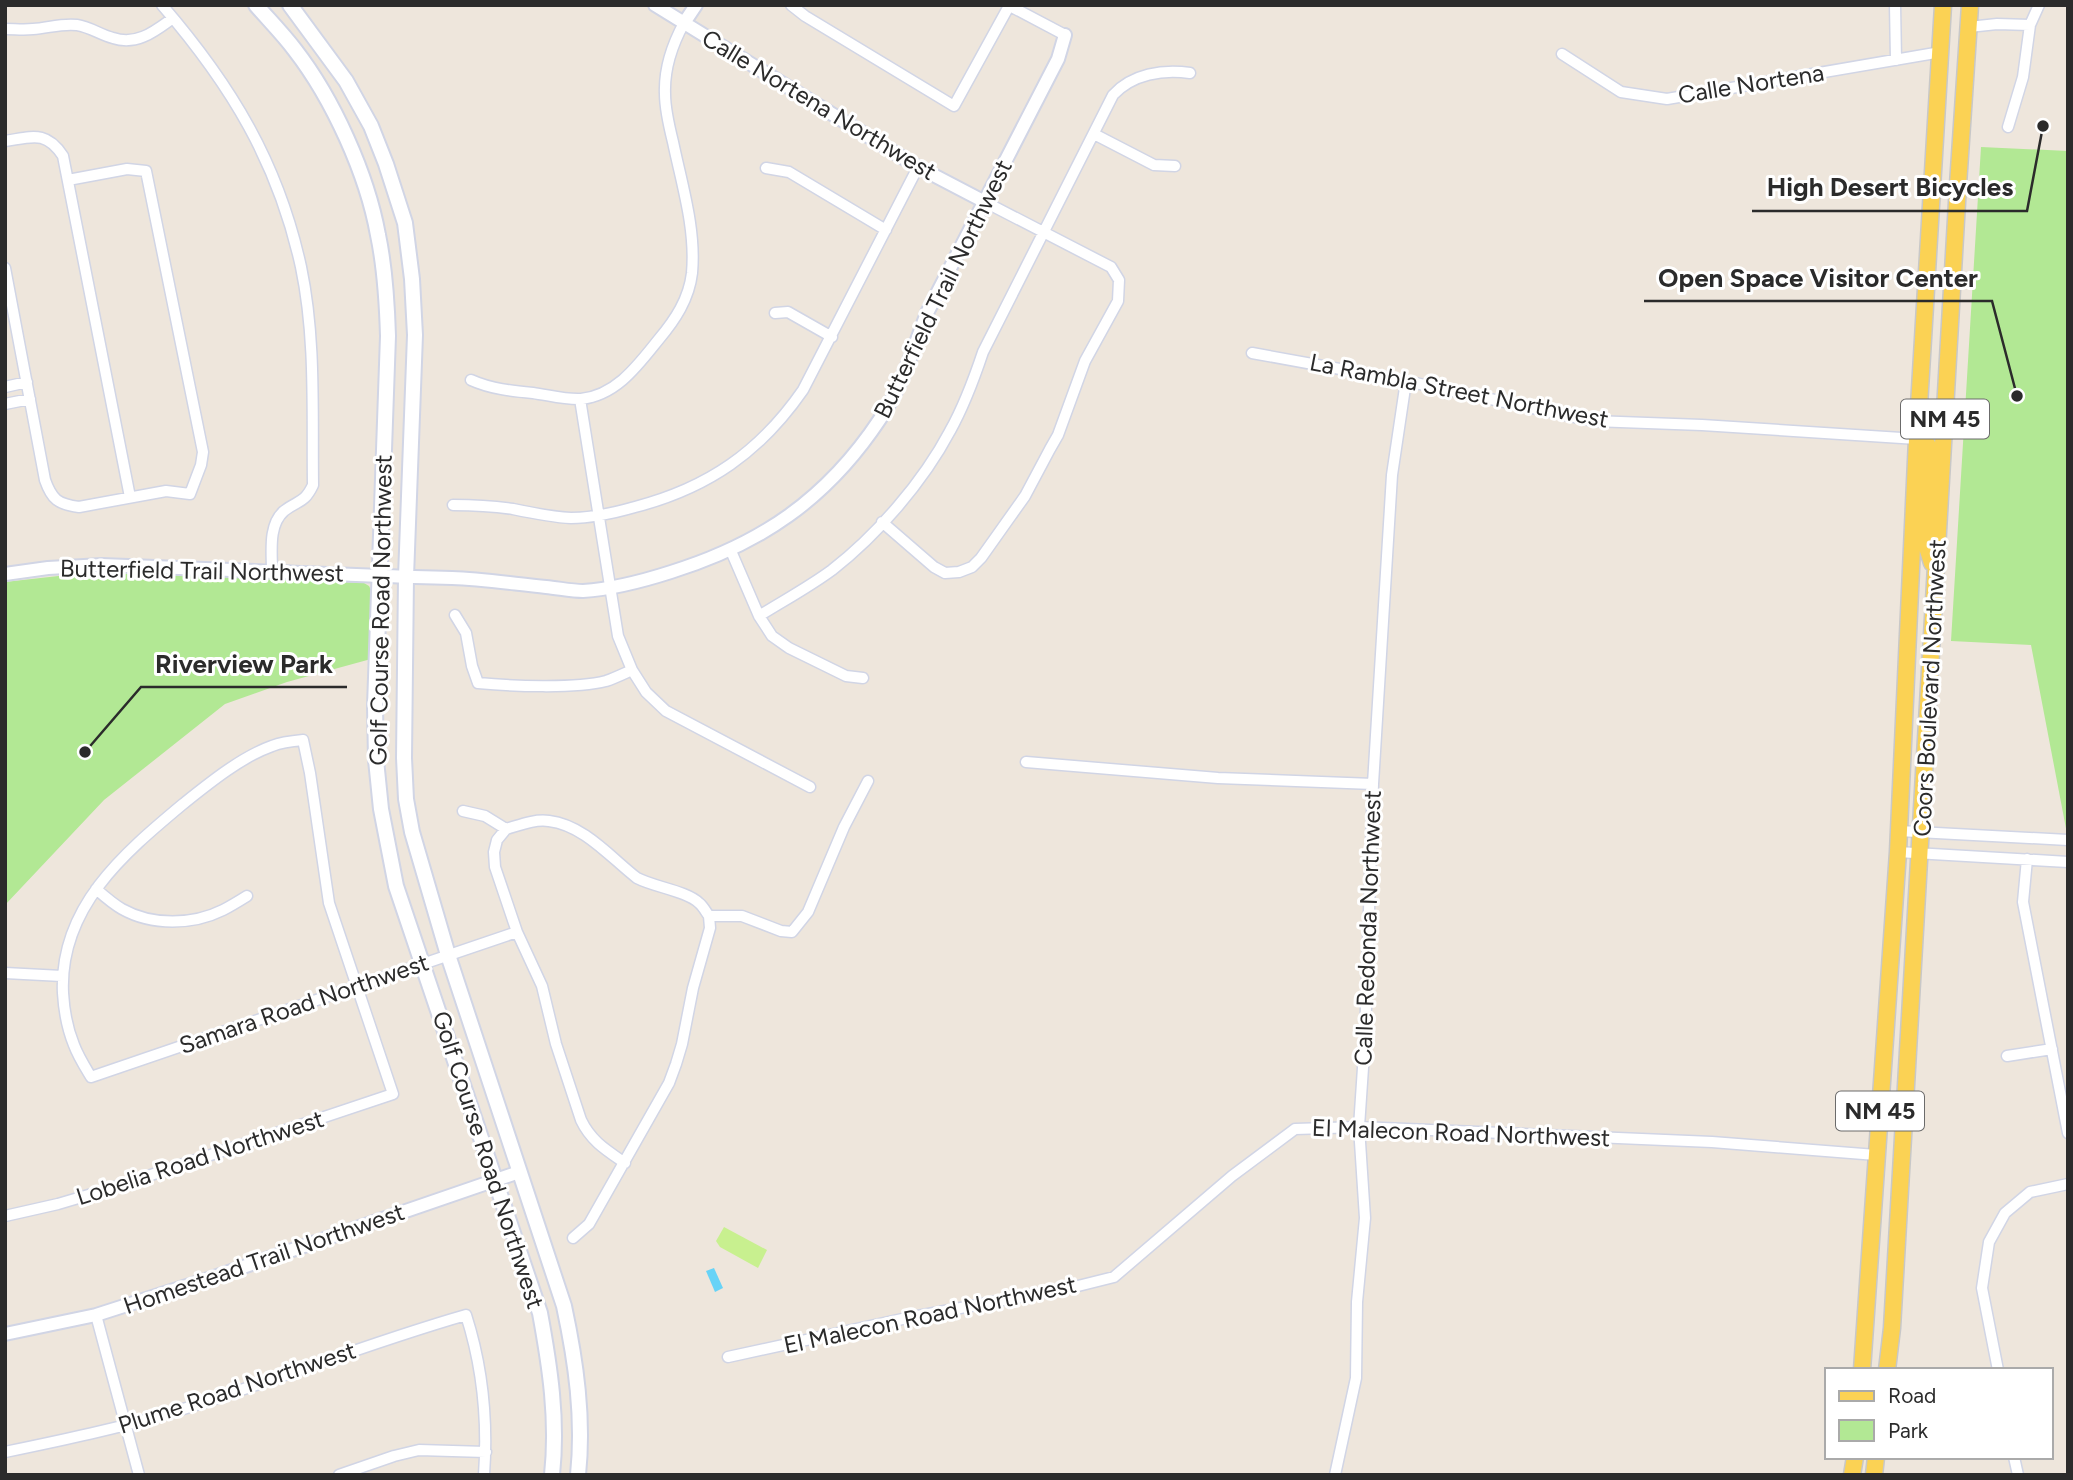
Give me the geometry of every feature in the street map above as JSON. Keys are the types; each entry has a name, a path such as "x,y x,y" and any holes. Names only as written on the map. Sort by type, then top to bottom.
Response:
{"main road":[{"name":"Golf Course Road Northwest","path":"256,5 296,50 323,93 345,135 362,178 378,233 386,283 388,336 375,706 379,790 396,886 540,1313 552,1386 555,1441 552,1475"},
{"name":"Golf Course Road Northwest","path":"290,5 346,81 371,126 405,223 415,335 406,577 406,799 412,832 449,955 560,1293 574,1352 579,1392 578,1475"},
{"name":"Coors Boulevard Northwest","path":"1862,1368 1898,852 1917,439 1943,5"},
{"name":"Coors Boulevard Northwest","path":"1887,1368 1892,1328 1970,5"},
{"path":"1917,439 1927,444 1930,451 1926,544 1936,575"}],"street":[{"path":"162,5 222,80 259,144 284,205 301,268 311,363 313,485 308,496 276,520 272,534 271,571"},
{"name":"Calle Nortena Northwest","path":"655,5 918,167 985,202"},
{"path":"471,380 488,387 580,399 601,394 624,381 675,320 686,298 692,275 691,231 664,94 670,54 684,23 696,5"},
{"path":"791,5 954,106 1009,6 1065,35"},
{"path":"1895,5 1896,60"},
{"path":"2008,127 2023,77 2030,25 2039,5"},
{"path":"5,29 30,30 63,24 79,25 115,39 127,40 152,33 173,18"},
{"path":"1969,27 2030,25"},
{"name":"Butterfield Trail Northwest","path":"5,574 102,565 468,579 582,591 648,580 731,551 781,523 828,482 861,446 881,418 912,357 926,313 1058,59 1065,35"},
{"name":"Calle Nortena","path":"1562,54 1621,92 1667,99 1941,52"},
{"path":"759,616 831,570 854,551 919,480 949,433 971,388 983,352 1113,95 1121,86 1137,78 1173,70 1190,73"},
{"path":"1094,134 1154,165 1175,166"},
{"path":"5,141 45,137 55,144 63,156 130,497"},
{"path":"453,505 511,509 549,517 600,515 652,503 687,490 744,456 767,435 803,390 918,167"},
{"path":"766,168 789,172 886,230"},
{"path":"5,268 49,492 65,505 79,507 166,491 190,494 203,452 146,171 127,169 68,180"},
{"path":"882,522 934,567 945,573 972,567 1025,496 1058,435 1085,361 1118,301 1119,280 1111,267 985,202"},
{"path":"775,313 788,312 832,337"},
{"name":"La Rambla Street Northwest","path":"1252,353 1406,381 1593,421 1917,439"},
{"name":"Calle Redonda Northwest","path":"1335,1475 1356,1378 1357,1302 1365,1218 1359,1127 1365,1038 1373,784 1392,475 1406,381"},
{"path":"5,387 27,383"},
{"path":"5,404 30,399"},
{"path":"580,399 618,636 632,670 646,692 666,712 810,787"},
{"path":"731,551 759,616 772,636 789,648 846,676 863,678"},
{"path":"455,615 466,633 478,683 585,684 606,681 632,670"},
{"path":"5,972 62,976 72,929 82,909 96,889 134,847 207,785 245,760 283,742 303,740 329,903 357,986"},
{"path":"1026,762 1218,778 1373,784"},
{"path":"709,916 742,916 781,931 792,932 807,912 844,827 868,781"},
{"path":"463,811 485,816 506,829"},
{"path":"573,1238 589,1224 625,1163 669,1083 682,1044 695,981 710,928 709,916 693,898 637,878 581,832 549,821 530,821 506,829 497,840 494,852 495,867 517,932 542,986 556,1044 581,1120 596,1143 625,1163"},
{"path":"1899,831 2068,840"},
{"path":"1898,852 2068,862"},
{"path":"2027,859 2023,902 2068,1133"},
{"path":"96,889 122,910 155,921 177,922 203,917 222,911 247,896"},
{"name":"Samara Road Northwest","path":"62,976 64,1012 74,1045 91,1077 517,932"},
{"name":"Lobelia Road Northwest","path":"5,1216 112,1188 393,1094 357,986"},
{"path":"2007,1056 2052,1049"},
{"name":"El Malecon Road Northwest","path":"728,1357 1114,1277 1232,1177 1295,1129 1359,1127 1712,1142 1876,1156"},
{"name":"Homestead Trail Northwest","path":"6,1333 96,1315 519,1172"},
{"path":"1998,1368 1982,1288 1989,1242 2005,1213 2030,1192 2068,1184"},
{"path":"96,1315 139,1475"},
{"name":"Plume Road Northwest","path":"5,1452 178,1410 466,1315 477,1350 485,1408 486,1452"},
{"path":"339,1475 419,1450 486,1452 484,1475"}],"green space":[{"path":"1981,147 2068,151 2068,839 2031,645 1951,641"},
{"path":"85,573 364,583 369,586 374,596 371,659 287,682 225,704 104,800 5,905 5,582"},
{"path":"724,1227 767,1250 758,1268 720,1247 716,1241"}],"water":[{"path":"714,1268 723,1288 715,1292 706,1271"}],"place":[{"name":"High Desert Bicycles","path":"2043,126"},
{"name":"Open Space Visitor Center","path":"2017,396"},
{"name":"Riverview Park","path":"85,752"}]}
